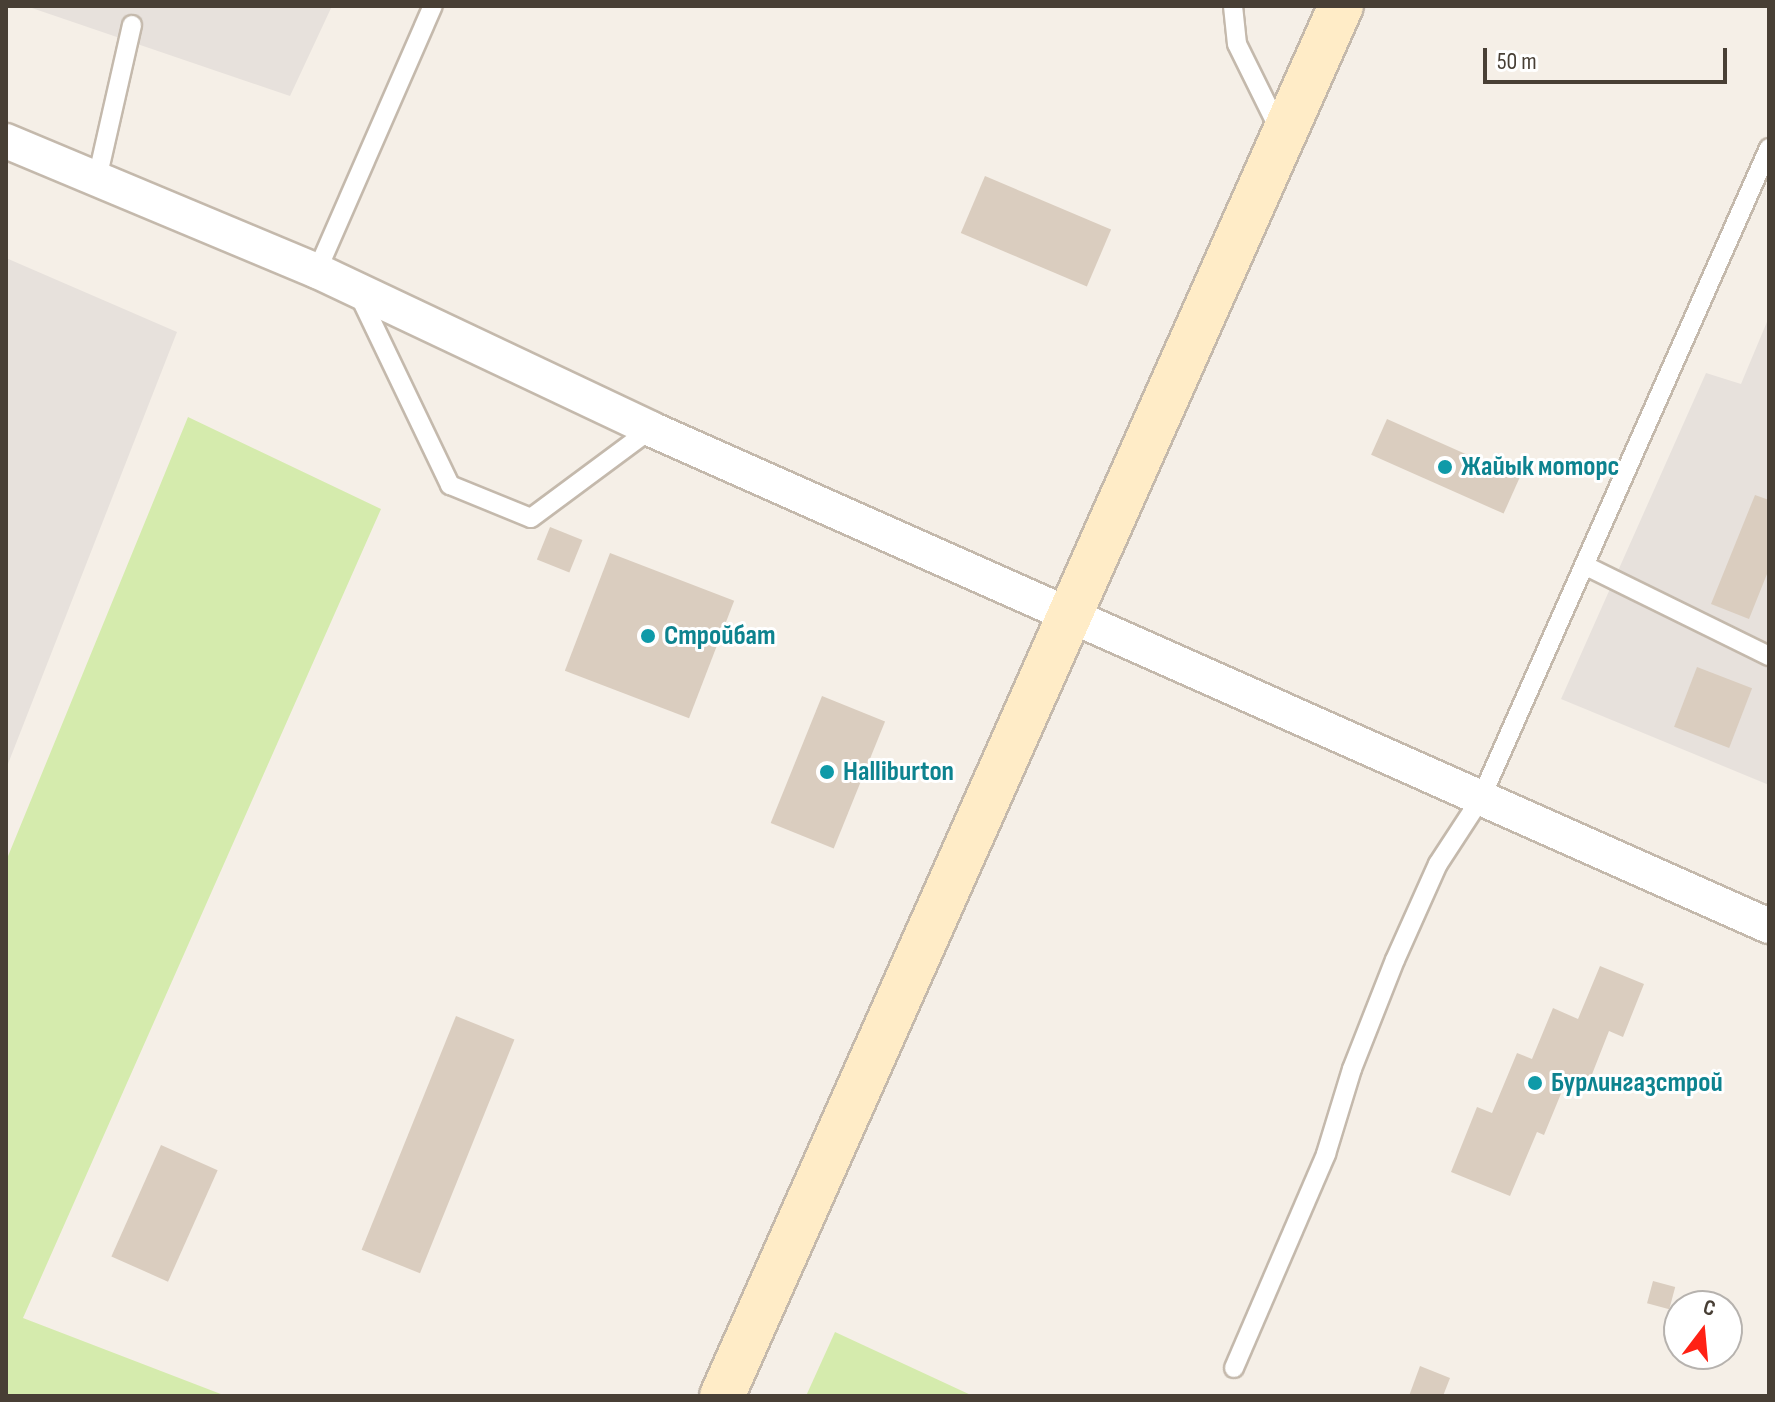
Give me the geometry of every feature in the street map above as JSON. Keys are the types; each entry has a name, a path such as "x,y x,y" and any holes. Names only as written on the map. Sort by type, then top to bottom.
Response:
{"main road":[{"path":"722,1396 1072,616 1341,6"}],"street":[{"path":"6,141 317,271 359,295 651,429 1769,926"}],"lane":[{"path":"317,271 433,6"},
{"path":"1233,6 1237,44 1284,139"},
{"path":"97,179 132,25"},
{"path":"1234,1368 1326,1154 1352,1069 1395,960 1438,864 1481,798 1588,567 1769,148"},
{"path":"359,295 450,485 531,518 651,429"},
{"path":"1588,567 1769,656"}],"shaded area":[{"path":"26,6 332,6 290,96"},
{"path":"6,258 177,332 6,769"},
{"path":"1769,317 1769,785 1561,699 1706,373 1741,384"}],"green space":[{"path":"188,417 381,509 23,1318 226,1396 6,1396 6,861"},
{"path":"835,1332 973,1396 806,1396"}],"building":[{"path":"985,176 1111,230 1087,287 961,233"},
{"name":"Жайык моторс","path":"1387,419 1519,478 1504,514 1371,455"},
{"path":"1755,495 1769,500 1769,569 1749,619 1711,604"},
{"path":"550,527 582,540 569,573 537,559"},
{"name":"Стройбат","path":"610,553 734,601 689,718 565,671"},
{"path":"1697,667 1752,688 1729,748 1674,727"},
{"name":"Halliburton","path":"822,696 885,721 834,848 771,823"},
{"name":"Бурлингазстрой","path":"1600,966 1644,984 1623,1037 1609,1031 1587,1087 1567,1079 1544,1135 1537,1132 1510,1196 1451,1172 1477,1107 1492,1113 1517,1053 1532,1059 1553,1008 1578,1019"},
{"path":"456,1016 514,1040 420,1273 362,1250"},
{"path":"161,1145 218,1170 168,1282 111,1256"},
{"path":"1653,1281 1675,1287 1674,1290 1663,1290 1663,1307 1647,1303"},
{"path":"1420,1366 1450,1378 1443,1396 1409,1396"}],"place":[{"name":"Жайык моторс","path":"1445,467"},
{"name":"Стройбат","path":"648,636"},
{"name":"Halliburton","path":"827,772"},
{"name":"Бурлингазстрой","path":"1535,1083"}]}
